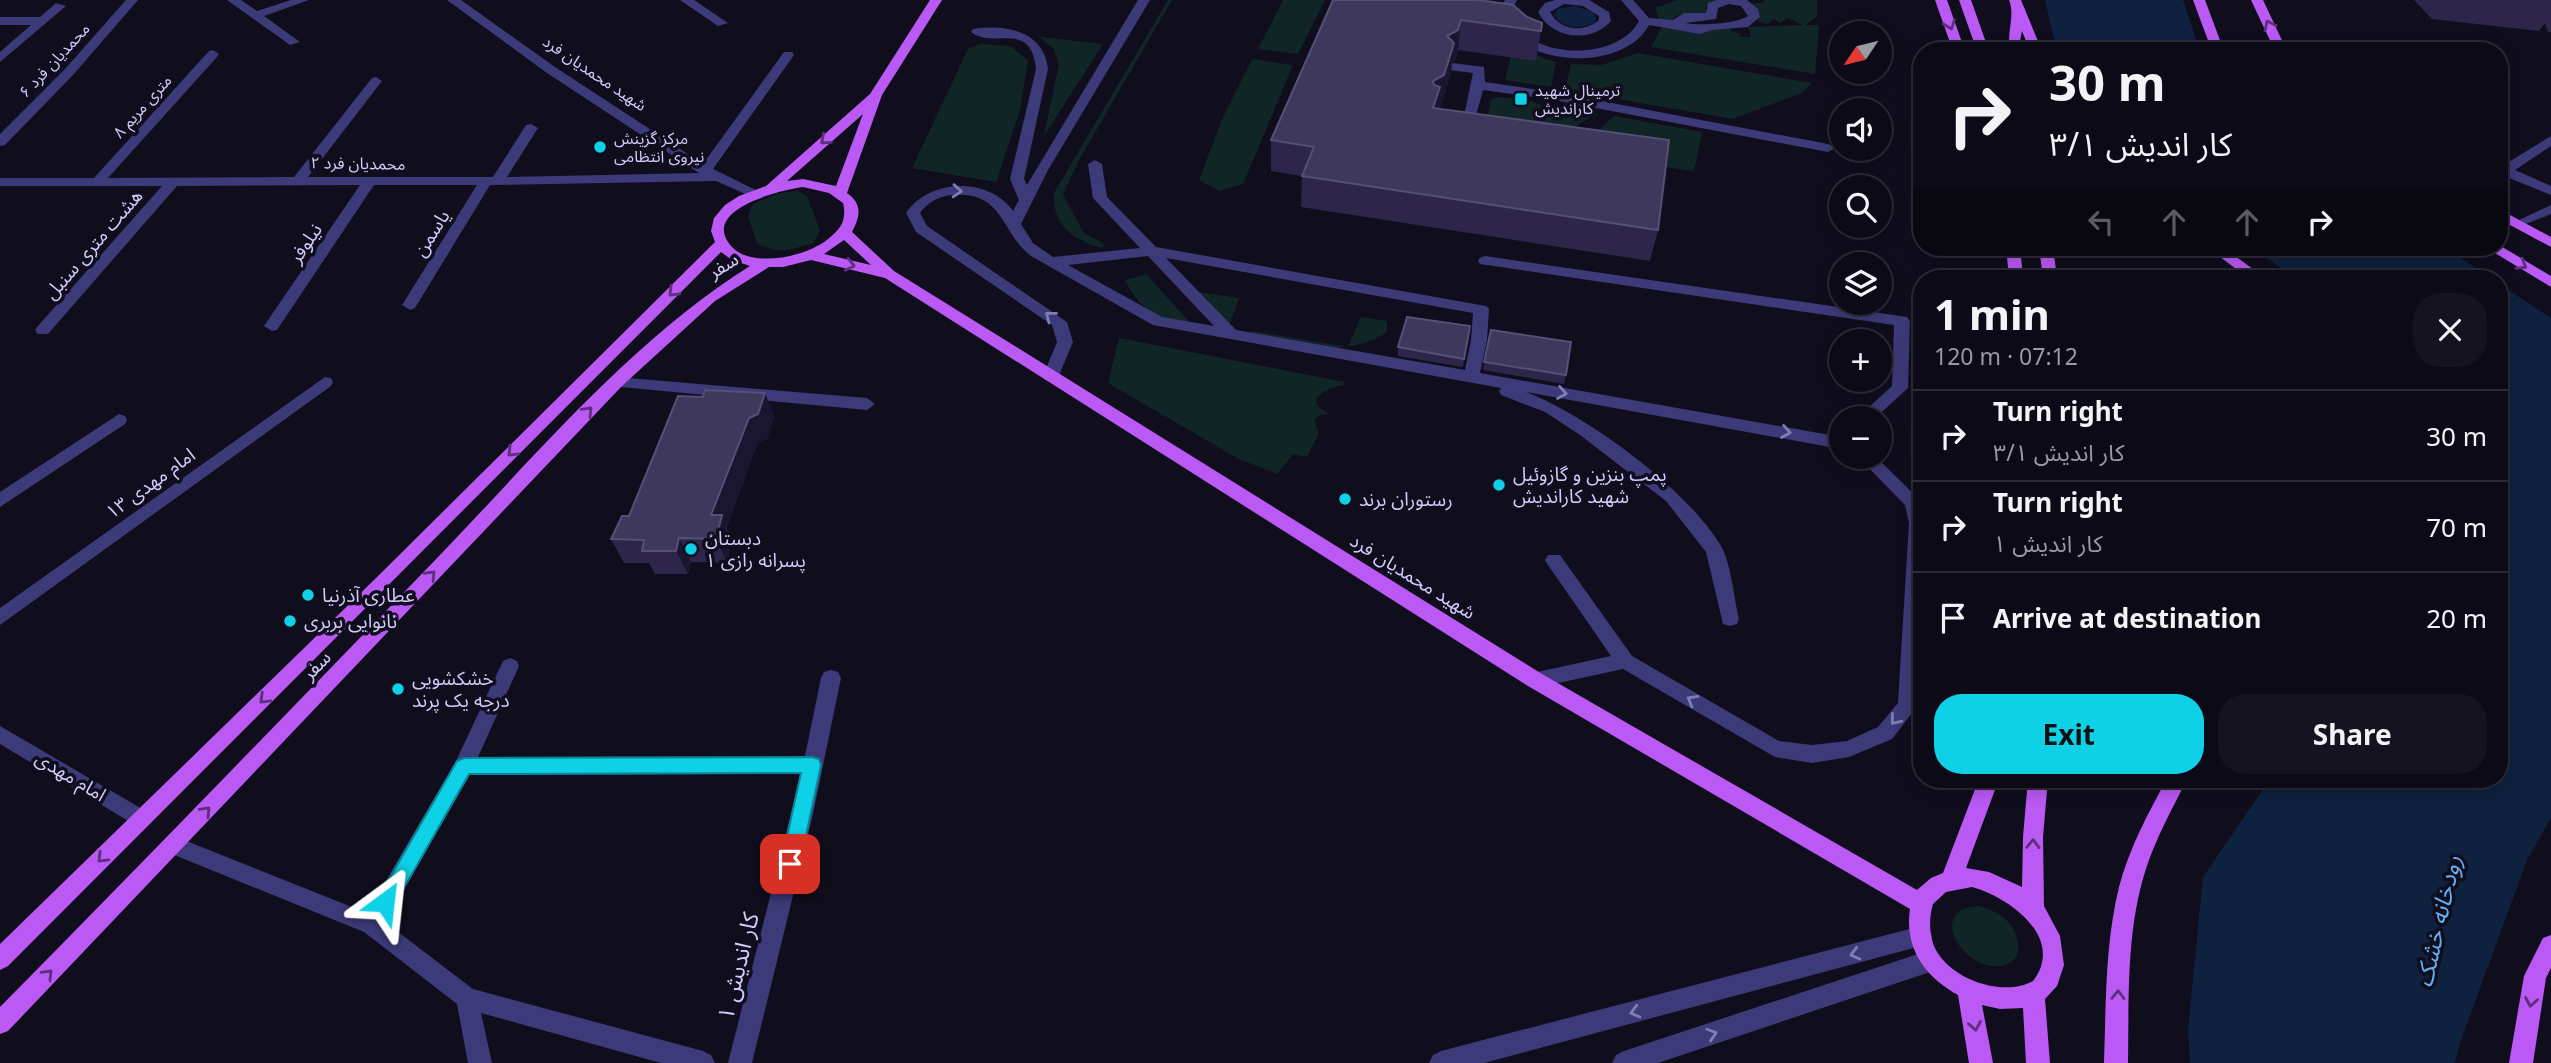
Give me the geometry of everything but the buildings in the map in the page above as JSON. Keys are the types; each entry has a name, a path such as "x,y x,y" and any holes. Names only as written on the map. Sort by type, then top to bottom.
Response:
{"main road":[{"path":"840,194 876,95 936,0"},
{"path":"1941,0 1956,42"},
{"path":"1965,0 1980,42"},
{"path":"2199,0 2215,42"},
{"path":"2244,0 2264,42"},
{"path":"2257,0 2277,42"},
{"path":"2014,42 2016,6"},
{"path":"2016,6 2032,42"},
{"path":"772,187 876,95"},
{"path":"817,185 840,194 849,202 853,212 845,234 831,246 812,256 789,262 765,263 738,257 722,243 718,233 721,221 728,210 755,193 772,187 817,185"},
{"path":"2508,210 2551,233"},
{"path":"2508,218 2551,243"},
{"path":"845,234 889,274"},
{"name":"سفر","path":"0,959 722,243"},
{"path":"812,256 889,274"},
{"path":"2227,256 2247,270"},
{"path":"2507,256 2551,282"},
{"name":"سفر","path":"0,1023 174,845 616,382 710,298 765,263"},
{"name":"شهید محمدیان فرد","path":"889,274 1535,680 1921,904"},
{"path":"1952,878 1986,788"},
{"path":"2033,909 2033,837 2037,788"},
{"path":"2116,1063 2118,962 2130,885 2160,810 2172,788"},
{"path":"1972,877 1994,883 2015,893 2033,909 2046,928 2053,948 2054,967 2047,983 2033,994 2013,999 1991,997 1968,989 1930,961 1921,936 1918,916 1921,904 1935,885 1952,878 1972,877"},
{"path":"2521,1063 2535,976 2551,945"},
{"path":"1968,989 1982,1063"},
{"path":"2033,994 2038,1063"}],"street":[{"name":"۶ محمدیان فرد","path":"0,142 69,72 132,0"},
{"path":"233,0 294,42"},
{"path":"256,15 303,0"},
{"name":"شهید محمدیان فرد","path":"453,0 540,63 710,174 755,193"},
{"path":"686,0 722,23"},
{"path":"1015,222 1025,198 1144,0"},
{"path":"1511,0 1504,13 1514,33 1533,44 1569,54 1606,53 1624,46 1642,33 1645,21"},
{"path":"1628,0 1645,21 1700,30 1710,26 1744,24 1754,17 1754,12 1745,4 1728,0 1712,6 1712,16 1684,17 1676,24"},
{"path":"0,58 60,6"},
{"path":"0,21 44,21"},
{"path":"977,32 1018,35 1032,41 1042,54 1042,69 1017,178 1025,198"},
{"name":"۸ متری مریم","path":"98,181 213,54"},
{"path":"710,174 788,55"},
{"path":"1439,112 1470,116 1480,70 1453,67"},
{"path":"299,180 376,80"},
{"path":"1478,85 1554,96 1828,148"},
{"name":"یاسمن","path":"410,305 491,181 531,128"},
{"path":"2508,165 2551,140"},
{"path":"1095,164 1100,198 1231,334"},
{"path":"2508,172 2551,191"},
{"name":"۲ محمدیان فرد","path":"0,182 491,181 710,174"},
{"name":"نیلوفر","path":"272,326 370,181"},
{"name":"هشت متری سنبل","path":"43,330 172,183"},
{"path":"1051,376 1065,342 1059,322 921,229 913,213 917,204 944,190 972,192 1000,204 1015,222 1027,246 1129,307 1158,321 1829,439"},
{"path":"2526,220 2551,209"},
{"path":"1051,262 1151,251 1481,309 1479,340 1471,377"},
{"path":"1485,261 1902,321 1900,388 1879,406"},
{"path":"1471,377 1551,408 1586,430 1672,497 1714,550 1730,619"},
{"path":"616,382 867,404"},
{"name":"۱۳ امام مهدی","path":"0,618 325,383"},
{"path":"0,502 119,420"},
{"path":"1879,469 1913,502"},
{"path":"1554,561 1625,661 1775,749 1824,753 1849,749 1885,733 1908,705 1913,614"},
{"path":"1535,680 1625,661"},
{"path":"372,925 464,766 510,666"},
{"name":"۱ کار اندیش","path":"740,1063 803,814 831,678"},
{"name":"امام مهدی","path":"0,734 142,818"},
{"path":"464,766 812,765"},
{"path":"174,845 372,925 467,998 703,1063"},
{"path":"1441,1063 1921,936"},
{"path":"1624,1063 1930,961"},
{"path":"467,998 480,1063"}],"green space":[{"path":"1168,0 1172,0 1079,160 1063,194 1083,232 1105,245 1102,248 1082,241 1066,230 1057,214 1054,193"},
{"path":"1283,0 1325,0 1298,54 1258,49"},
{"path":"1677,0 1715,0 1705,7 1707,13 1686,13 1673,20 1660,20 1655,8"},
{"path":"1762,0 1817,0 1817,16 1805,25 1819,25 1815,74 1651,47 1662,27 1706,32 1713,28 1731,28 1731,32 1739,33 1741,37 1751,37 1748,27 1802,25 1787,18 1780,23 1774,19 1768,24 1758,21 1760,15 1752,4 1765,2"},
{"path":"1039,37 1103,44 1044,136 1059,63 1053,48"},
{"path":"980,44 1010,46 1028,60 1020,110 996,182 912,168 968,49"},
{"path":"1513,48 1556,62 1551,87 1505,80"},
{"path":"1638,53 1812,83 1802,93 1733,119 1565,90 1571,64 1601,65"},
{"path":"1252,59 1293,65 1243,184 1219,191 1199,180 1223,117"},
{"path":"1500,97 1532,101 1547,108 1564,106 1598,114 1580,123 1564,137 1483,142 1491,99"},
{"path":"1614,116 1702,132 1694,171 1581,155 1589,139"},
{"path":"798,191 807,196 820,231 813,243 778,250 757,243 748,216 753,204 779,193"},
{"path":"1146,274 1193,326 1161,317 1138,300 1125,280"},
{"path":"1198,292 1239,298 1229,326"},
{"path":"1361,317 1387,321 1387,332 1371,340 1348,346"},
{"path":"1252,331 1345,347 1320,347 1251,337"},
{"path":"1119,338 1345,382 1324,392 1316,400 1321,409 1330,414 1319,415 1314,421 1319,433 1307,457 1293,454 1277,474 1237,458 1108,383"},
{"path":"1978,906 2000,915 2009,923 2017,937 2018,953 2008,964 1985,964 1962,949 1955,939 1952,928 1954,917 1962,910"}],"water":[{"path":"2045,0 2183,0 2197,42 2056,42"},
{"path":"1575,6 1593,12 1595,22 1573,27 1562,23 1554,15 1558,9"},
{"path":"2264,256 2458,256 2479,270 2284,270"},
{"name":"رودخانه خشک","path":"2508,290 2551,318 2551,818 2527,860 2455,1063 2190,1063 2188,1030 2203,877 2264,788 2508,788"}],"place":[{"name":"ترمینال شهید کاراندیش","path":"1521,99"},
{"name":"مرکز گزینش نیروی انتظامی","path":"600,147"},
{"name":"پمپ بنزین و گازوئیل شهید کاراندیش","path":"1499,485"},
{"name":"رستوران برند","path":"1345,499"},
{"name":"دبستان پسرانه رازی ۱","path":"691,549"},
{"name":"عطاری آذرنیا","path":"308,595"},
{"name":"نانوایی بربری","path":"290,621"},
{"name":"خشکشویی درجه یک پرند","path":"398,689"}],"route":[{"path":"385,902 464,766 812,765 790,864"}]}
